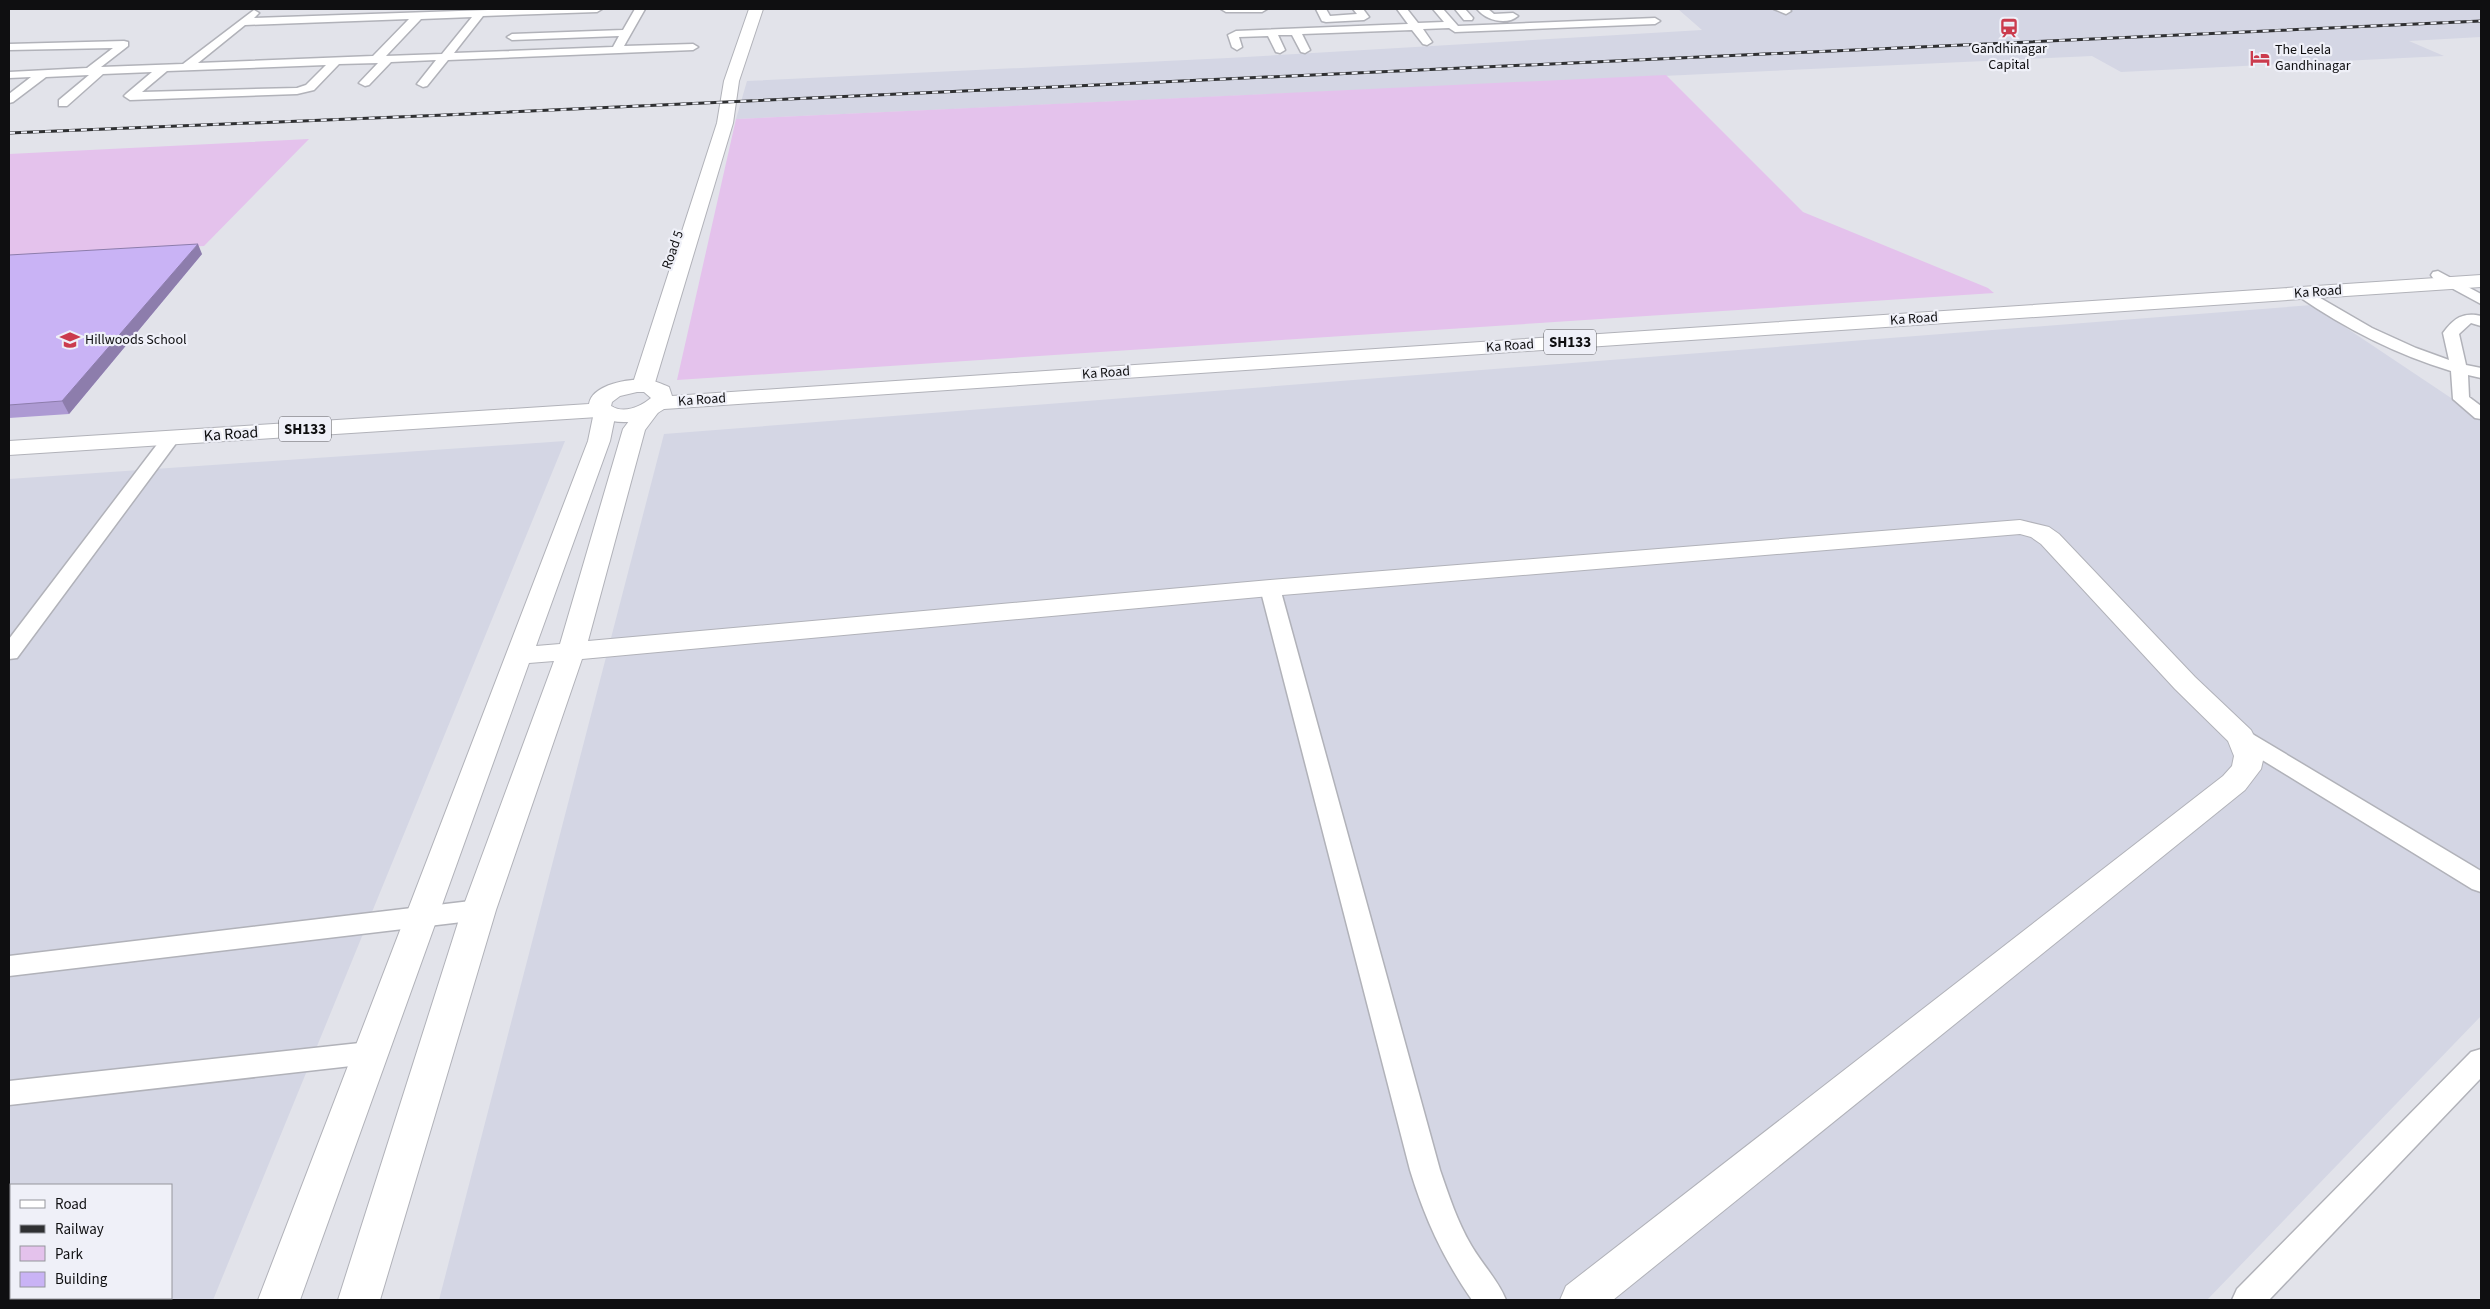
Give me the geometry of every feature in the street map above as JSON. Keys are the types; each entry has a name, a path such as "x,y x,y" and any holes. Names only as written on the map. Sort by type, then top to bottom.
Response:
{"street":[{"path":"186,66 260,9"},
{"path":"288,20 302,9"},
{"path":"243,22 375,13 597,9"},
{"path":"617,50 640,9"},
{"name":"Road 5","path":"647,396 725,123 724,114 732,79 756,9"},
{"name":"Road 5","path":"731,90 743,74 766,9"},
{"path":"1226,9 1266,9"},
{"path":"1438,9 1464,41"},
{"path":"1460,9 1475,15 1493,38"},
{"path":"1237,47 1233,34 1295,31 1336,34 1451,24 1485,28 1616,22 1658,23 1641,9"},
{"path":"500,55 526,11"},
{"path":"1604,11 1626,32"},
{"path":"423,84 485,12"},
{"path":"1390,16 1404,12 1427,42"},
{"path":"1578,12 1599,33"},
{"path":"366,83 413,13"},
{"path":"1322,16 1365,14"},
{"path":"1451,24 1475,15 1554,14 1562,25 1573,34"},
{"path":"1322,16 1336,34"},
{"path":"1295,31 1305,50"},
{"path":"1271,32 1280,50"},
{"path":"512,37 642,37"},
{"path":"9,57 33,56 55,42"},
{"path":"9,46 55,42 86,44 118,42 124,45 63,103"},
{"path":"11,96 86,44"},
{"path":"9,74 693,47"},
{"path":"164,68 130,96 297,91 310,88 336,61"},
{"path":"9,74 25,62"},
{"path":"149,80 323,74"},
{"name":"Ka Road","path":"1687,329 2303,293 2445,279 2481,272"},
{"path":"2445,279 2481,300"},
{"name":"Ka Road","path":"647,396 1178,363 2445,279 2481,281"},
{"path":"2303,293 2339,318 2375,338 2459,368 2481,373"},
{"path":"2481,321 2468,318 2452,333 2459,368 2461,399 2481,414"},
{"name":"SH133","path":"613,391 647,396 625,416 602,407 613,391"},
{"path":"359,1300 479,910 571,652 634,429 647,396"},
{"path":"279,1300 369,1053 599,441 602,407"},
{"name":"Ka Road","path":"9,448 602,407"},
{"name":"Ka Road","path":"9,440 602,407"},
{"path":"9,654 171,438"},
{"path":"518,656 1270,588 2020,527 2040,532 2050,539 2184,683 2241,737 2481,883"},
{"path":"1270,588 1425,1170 1440,1216 1460,1256 1490,1300"},
{"path":"1582,1300 2234,783 2246,769 2248,756 2241,737"},
{"path":"9,966 479,910"},
{"path":"9,1093 369,1053"},
{"path":"2248,1300 2481,1060"}],"shaded area":[{"path":"1678,9 2481,9 2481,37 2409,41 2444,56 2121,72 2092,56 736,119 747,81 1228,58 1702,30"},
{"path":"2312,305 2481,418 2481,1016 2207,1300 439,1300 664,434"},
{"path":"565,441 213,1300 9,1300 9,479"}],"green space":[{"path":"1666,75 1803,212 1988,288 1994,293 677,380 736,119"},
{"path":"309,139 204,246 9,257 9,154"}],"building":[{"name":"Hillwoods School","path":"198,244 62,401 9,405 9,255"}],"railway":[{"path":"9,133 445,115 2481,21"}],"place":[{"name":"Gandhinagar Capital","path":"2009,28"},
{"name":"The Leela Gandhinagar","path":"2260,58"},
{"name":"Hillwoods School","path":"70,340"}]}
